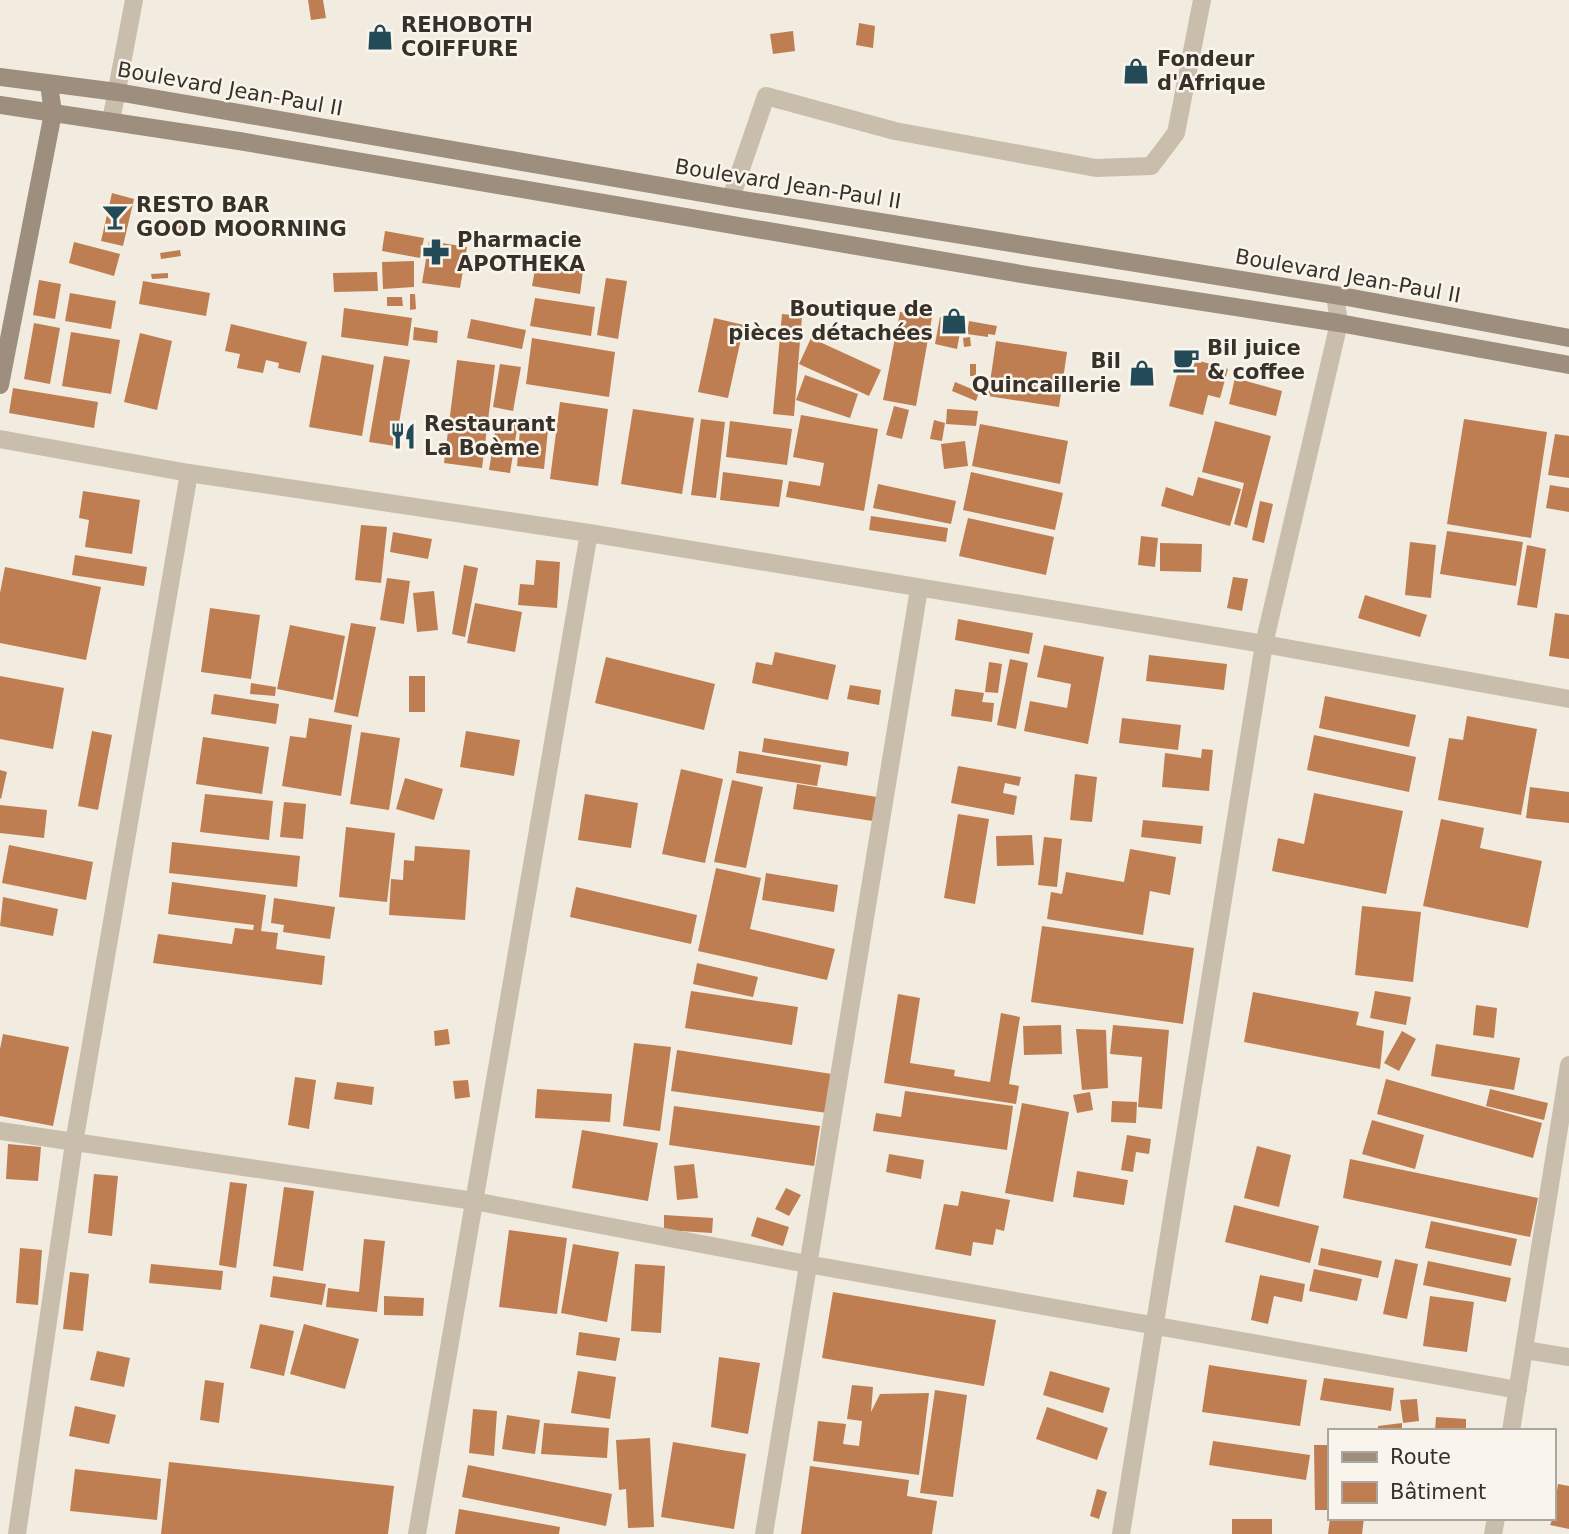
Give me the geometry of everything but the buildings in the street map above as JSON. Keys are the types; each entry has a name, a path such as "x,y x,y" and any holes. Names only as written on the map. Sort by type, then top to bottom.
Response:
{"main road":[{"name":"Boulevard Jean-Paul II","path":"0,77 117,92 731,198 1335,295 1569,338"},
{"path":"0,385 53,113 49,84"},
{"path":"0,105 111,121 1027,275 1339,323 1569,365"}],"street":[{"path":"111,121 134,0"},
{"path":"731,198 766,96 895,131 1096,168 1151,166 1176,133 1202,0"},
{"path":"1121,1534 1264,644 1339,323 1335,295"},
{"path":"0,439 189,473 589,533 1264,644 1569,699"},
{"path":"17,1534 74,1143 189,473"},
{"path":"417,1534 589,533"},
{"path":"764,1534 919,589"},
{"path":"1511,1429 1569,1065"},
{"path":"0,1131 474,1201 807,1264 1518,1390"},
{"path":"1525,1350 1569,1357"}],"place":[{"name":"REHOBOTH COIFFURE","path":"380,37"},
{"name":"Fondeur d'Afrique","path":"1136,71"},
{"name":"RESTO BAR GOOD MOORNING","path":"115,217"},
{"name":"Pharmacie APOTHEKA","path":"436,252"},
{"name":"Boutique de pièces détachées","path":"954,321"},
{"name":"Bil juice & coffee","path":"1186,360"},
{"name":"Bil Quincaillerie","path":"1142,373"},
{"name":"Restaurant La Boème","path":"403,436"}]}
